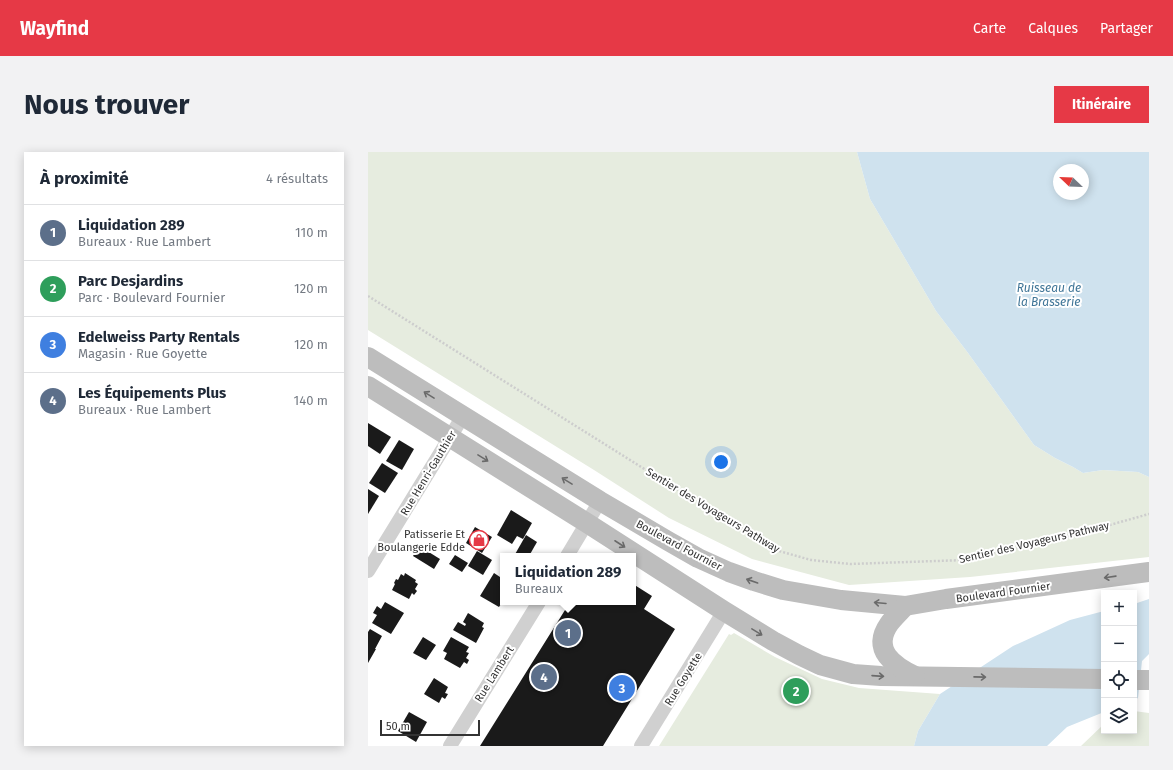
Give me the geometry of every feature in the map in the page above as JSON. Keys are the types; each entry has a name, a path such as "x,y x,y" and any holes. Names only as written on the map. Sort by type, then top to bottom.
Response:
{"main road":[{"name":"Boulevard Fournier","path":"368,357 600,501 698,558 754,582 783,590 841,600 905,606 946,599 1149,572"},
{"path":"368,386 634,553"},
{"path":"636,554 773,641 820,665 853,674 916,677 1101,679"},
{"path":"905,606 888,625 883,635 883,647 891,661 900,669 916,677"},
{"path":"1137,680 1149,680"}],"street":[{"name":"Rue Henri-Gauthier","path":"368,572 463,416"},
{"path":"569,553 600,501"},
{"name":"Rue Lambert","path":"450,746 537,605"},
{"name":"Rue Goyette","path":"641,746 724,611"}],"path":[{"name":"Sentier des Voyageurs Pathway","path":"368,296 670,485 779,551 811,560 850,564 965,560 1081,533 1149,514"}],"shaded area":[{"path":"368,152 857,152 870,199 936,311 1034,445 1083,473 1103,470 1138,472 1149,477 1149,557 970,577 849,585 752,559 669,518 368,330"},
{"path":"734,633 775,657 822,679 859,688 940,694 918,731 914,746 659,746 729,634 731,635"},
{"path":"1137,711 1149,713 1149,746 1081,746 1101,727 1101,734 1137,734"}],"water":[{"name":"Ruisseau de la Brasserie","path":"857,152 1149,152 1149,477 1138,472 1103,470 1083,473 1034,445 936,311 870,199"},
{"path":"1149,599 1149,654 1142,661 1137,698 1137,626 1137,603"},
{"path":"1101,612 1101,713 1067,727 1047,746 914,746 918,731 940,694 1013,646 1070,620"}],"building":[{"path":"368,423 391,437 380,454 368,446"},
{"path":"399,440 414,449 402,470 386,461"},
{"path":"382,463 398,473 385,493 369,483"},
{"path":"368,489 379,496 368,514"},
{"path":"511,510 532,523 523,539 517,536 512,544 497,535"},
{"name":"Patisserie Et Boulangerie Edde","path":"475,527 492,537 482,553 466,543"},
{"path":"526,535 537,542 531,553 516,553"},
{"path":"419,546 440,559 434,569 413,556"},
{"path":"477,551 492,560 483,575 468,566"},
{"path":"455,555 468,563 462,572 449,564"},
{"path":"405,573 416,580 415,582 418,584 415,589 417,591 414,595 412,593 409,599 392,590 396,579 398,580 401,574 404,576"},
{"path":"494,573 500,577 500,605 499,607 480,596"},
{"path":"636,586 652,596 644,609 675,629 603,746 480,746 568,605 636,605"},
{"path":"385,602 404,613 391,634 372,623 377,615 373,613 377,606 381,609"},
{"path":"468,613 484,623 482,627 484,628 476,643 453,630 458,622 465,626 466,624 463,622"},
{"path":"370,629 382,636 368,663 368,632"},
{"path":"423,637 436,645 426,660 413,653"},
{"path":"451,637 469,647 466,652 469,653 466,658 469,660 467,664 464,662 460,668 444,659 447,653 443,651"},
{"path":"434,678 448,687 445,693 448,694 445,699 442,697 439,703 424,694"},
{"path":"409,712 427,722 416,742 398,731"}],"place":[{"name":"Patisserie Et Boulangerie Edde","path":"479,540"},
{"name":"Liquidation 289","path":"568,633"},
{"name":"Les Équipements Plus","path":"544,677"},
{"name":"Edelweiss Party Rentals","path":"622,688"},
{"name":"Parc Desjardins","path":"796,691"}]}
